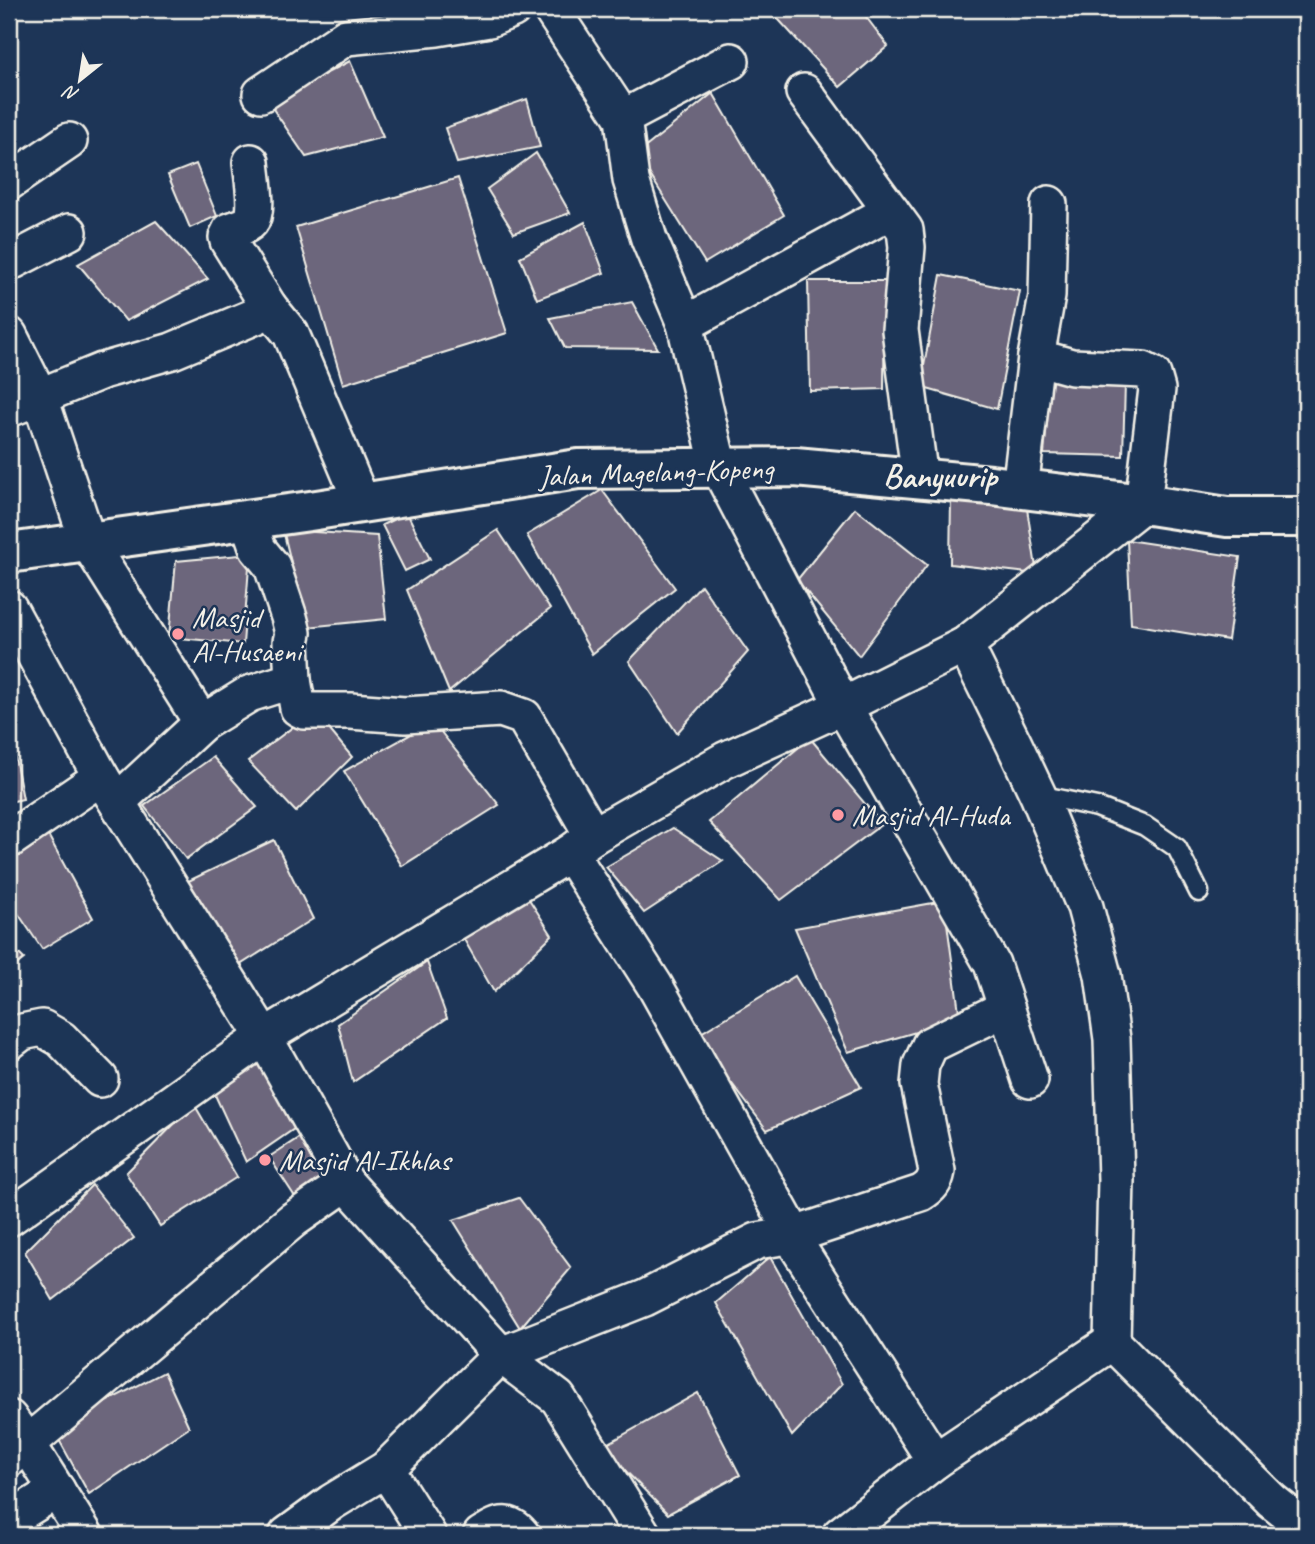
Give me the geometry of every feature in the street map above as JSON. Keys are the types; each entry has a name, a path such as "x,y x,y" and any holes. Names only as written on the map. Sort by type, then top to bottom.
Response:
{"main road":[{"name":"Jalan Magelang-Kopeng","path":"9,553 362,503 578,468 795,467 1020,489 1227,517 1306,517"}],"street":[{"path":"261,94 346,37 450,26 489,19 513,9"},
{"path":"551,9 623,118 631,180 649,239 685,324 719,468 843,706 992,964 1030,1080"},
{"path":"623,118 731,61"},
{"path":"804,92 905,230 907,247 900,330 920,479"},
{"path":"9,182 69,141"},
{"path":"251,163 253,219 248,224 230,231 228,241 269,307 292,334 362,503"},
{"path":"1020,489 1036,357 1047,296 1049,204"},
{"path":"685,324 891,211"},
{"path":"9,263 69,232"},
{"path":"24,402 102,371 172,351 256,316 269,307"},
{"path":"9,335 24,402 88,542 202,723"},
{"path":"9,1218 264,1037 581,845 724,760 843,706 965,645 1143,504 1157,388 1153,375 1143,370 1072,366 1036,357"},
{"path":"248,520 258,549 272,566 289,617 293,633 293,680 298,708 304,711 405,715 501,709 524,717 581,845 655,986 794,1235 799,1249 935,1461"},
{"path":"9,608 109,789 264,1037 346,1183 501,1354 558,1398 643,1535"},
{"path":"965,645 1038,795 1085,907 1103,975 1112,1039 1116,1180 1112,1342 1272,1501 1306,1528"},
{"path":"9,840 109,789 202,723 249,694 293,680"},
{"path":"287,1535 332,1502 386,1469 501,1354 645,1298 757,1241 794,1235 921,1193 930,1187 937,1171 919,1084 921,1065 927,1049 930,1045 1006,1008"},
{"path":"9,1042 23,1032 42,1028 61,1039 100,1079"},
{"path":"85,1535 57,1490 15,1440 293,1220 346,1183"},
{"path":"840,1535 935,1461 1112,1342"},
{"path":"386,1469 428,1535"},
{"path":"9,1520 57,1490"},
{"path":"481,1535 496,1526 507,1524 522,1535"}],"lane":[{"path":"1038,795 1097,807 1145,825 1177,848 1199,892"}],"building":[{"path":"769,9 860,9 888,46 840,87"},
{"path":"350,61 383,137 306,157 269,103"},
{"path":"713,93 784,215 705,263 637,154"},
{"path":"527,99 540,147 457,163 445,128"},
{"path":"536,153 570,213 514,233 487,189"},
{"path":"196,164 217,216 190,228 168,175"},
{"path":"458,178 507,333 343,384 296,227"},
{"path":"156,221 208,279 126,321 78,264"},
{"path":"585,222 604,273 537,299 520,257"},
{"path":"941,275 1020,291 997,409 920,387"},
{"path":"808,281 885,281 884,389 810,391"},
{"path":"632,302 658,349 565,348 550,318"},
{"path":"1051,378 1125,383 1123,456 1044,454"},
{"path":"602,490 675,588 592,654 527,535"},
{"path":"951,499 1026,502 1037,574 950,564"},
{"path":"855,508 927,565 859,656 797,580"},
{"path":"407,513 430,559 405,571 382,525"},
{"path":"283,530 377,536 386,619 307,627"},
{"path":"498,530 550,609 449,692 407,590"},
{"path":"1127,540 1240,557 1228,640 1131,624"},
{"path":"250,554 243,644 169,637 176,561"},
{"path":"701,585 748,652 677,733 629,661"},
{"path":"314,711 352,757 296,812 248,761"},
{"path":"433,722 499,805 402,866 344,771"},
{"path":"9,726 23,799 9,802"},
{"path":"810,738 882,824 781,900 709,822"},
{"path":"213,757 257,807 186,859 144,806"},
{"path":"673,828 723,861 644,913 606,867"},
{"path":"48,835 93,918 42,949 9,900 9,863"},
{"path":"274,840 313,919 229,972 178,886"},
{"path":"520,885 552,935 494,992 462,936"},
{"path":"944,901 960,1019 848,1052 795,928"},
{"path":"9,944 24,959 9,971"},
{"path":"427,962 447,1018 353,1082 338,1024"},
{"path":"795,976 861,1087 767,1130 696,1036"},
{"path":"251,1055 307,1120 246,1162 215,1095"},
{"path":"194,1104 237,1177 160,1226 126,1173"},
{"path":"300,1137 331,1184 299,1203 269,1157"},
{"path":"92,1185 134,1238 53,1300 25,1252"},
{"path":"519,1198 571,1268 520,1328 453,1220"},
{"path":"770,1257 842,1384 792,1436 716,1303"},
{"path":"164,1372 189,1427 89,1494 53,1429"},
{"path":"698,1393 740,1475 668,1514 602,1447"}],"place":[{"name":"Masjid Al-Husaeni","path":"178,634"},
{"name":"Masjid Al-Huda","path":"838,815"},
{"name":"Masjid Al-Ikhlas","path":"265,1160"}],"district":[{"name":"Banyuurip","path":"940,475"}]}
